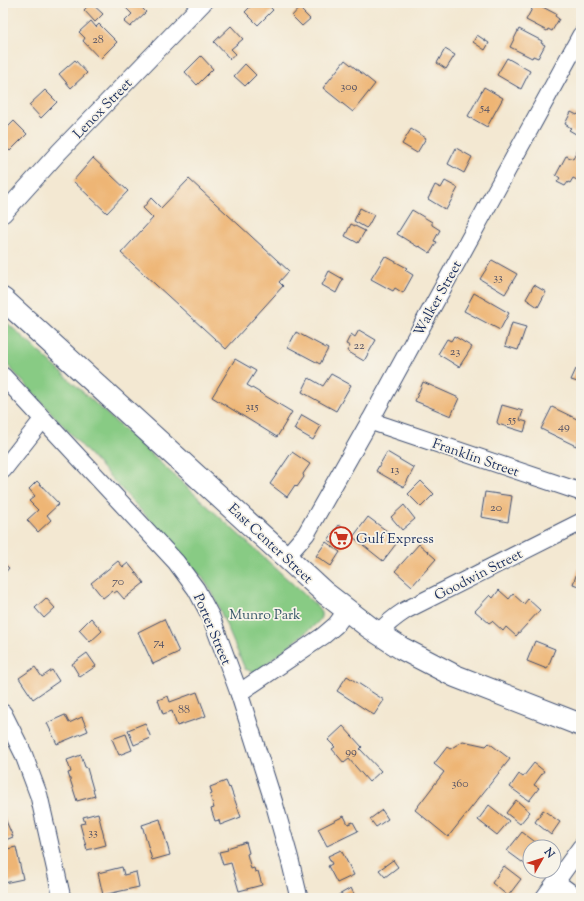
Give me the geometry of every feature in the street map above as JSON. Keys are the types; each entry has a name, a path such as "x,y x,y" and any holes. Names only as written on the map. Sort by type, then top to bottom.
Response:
{"main road":[{"name":"East Center Street","path":"3,299 325,593 347,610 401,648 455,676 581,725"}],"street":[{"name":"Lenox Street","path":"3,214 59,152 203,3"},
{"name":"Walker Street","path":"286,557 306,534 370,421 581,35"},
{"name":"Porter Street","path":"3,376 176,562 196,589 211,617 239,693 274,803 299,898"},
{"path":"3,470 43,419"},
{"name":"Franklin Street","path":"370,421 581,492"},
{"name":"Goodwin Street","path":"379,633 386,624 406,610 581,522"},
{"path":"239,693 322,636 336,625 347,610"},
{"path":"3,713 23,753 39,796 62,898"},
{"path":"544,898 581,847"},
{"path":"556,882 578,898"}],"green space":[{"name":"Munro Park","path":"3,319 318,607 321,612 320,620 259,670 253,672 245,669 213,594 202,577 3,360"}],"building":[{"path":"91,3 103,14 95,22 84,10"},
{"path":"129,3 137,3 146,12 130,27 124,22 132,14 126,8 130,4"},
{"path":"254,3 266,3 273,10 258,25 245,12"},
{"path":"535,3 556,14 555,16 559,19 552,31 548,29 547,31 526,20"},
{"path":"299,8 310,19 302,26 292,16"},
{"path":"91,21 96,27 99,24 117,42 100,59 83,41 85,38 79,32"},
{"path":"231,26 243,39 231,49 236,54 230,59 214,42"},
{"path":"519,29 542,41 541,43 545,45 538,58 533,56 532,58 510,47"},
{"path":"477,35 489,43 485,50 473,42"},
{"path":"445,49 455,55 446,69 437,63"},
{"path":"201,56 213,69 197,85 185,72"},
{"path":"507,58 530,71 521,89 497,75"},
{"path":"75,60 87,73 71,88 59,74"},
{"path":"345,60 375,84 353,112 323,88"},
{"path":"245,64 256,75 245,86 234,76"},
{"path":"484,87 503,98 487,127 468,116"},
{"path":"45,90 57,102 41,118 29,105"},
{"path":"571,112 577,115 579,113 581,114 581,137 569,130 571,128 565,124"},
{"path":"14,121 27,134 10,151 3,144 3,132"},
{"path":"411,129 426,138 417,153 402,144"},
{"path":"456,148 472,157 464,173 448,164"},
{"path":"578,149 581,151 581,182 573,178 570,183 568,182 565,186 557,182 560,178 556,175 566,156 573,159"},
{"path":"93,158 128,191 107,213 73,181"},
{"path":"189,179 289,271 279,282 283,286 226,349 121,253 153,218 143,208 151,198 161,208"},
{"path":"445,181 458,188 446,210 428,199 435,185 441,188"},
{"path":"360,208 374,215 366,228 354,221"},
{"path":"412,210 432,222 432,225 440,230 434,241 437,242 430,253 397,234"},
{"path":"351,224 365,231 358,243 345,236"},
{"path":"385,256 407,268 405,270 413,275 403,293 395,288 393,291 371,279"},
{"path":"492,260 517,274 505,294 480,279"},
{"path":"329,271 343,279 336,293 322,285"},
{"path":"534,285 546,292 538,307 526,299"},
{"path":"474,293 509,313 500,330 464,311"},
{"path":"512,323 526,327 518,350 505,346"},
{"path":"359,330 376,340 364,361 347,351 350,346 346,344 351,334 355,337"},
{"path":"296,332 328,349 320,364 288,347"},
{"path":"454,336 472,347 459,367 438,354 447,339 451,341"},
{"path":"235,359 256,371 247,385 292,412 277,437 212,397"},
{"path":"576,369 581,371 581,383 571,380"},
{"path":"331,374 351,385 336,411 302,392 309,378 323,386"},
{"path":"423,382 459,398 451,416 415,401"},
{"path":"502,405 523,411 520,420 527,422 524,432 498,424 497,422"},
{"path":"552,407 581,421 581,436 576,446 541,429"},
{"path":"302,415 321,426 313,440 294,429"},
{"path":"292,452 310,464 303,474 304,477 297,487 295,485 287,497 270,484"},
{"path":"387,452 414,468 404,487 376,471"},
{"path":"37,481 59,504 47,515 51,520 38,532 27,520 38,510 29,501 35,496 29,489"},
{"path":"421,481 434,494 421,507 408,494"},
{"path":"485,492 512,496 508,522 481,517"},
{"path":"404,505 415,519 402,530 391,517"},
{"path":"368,517 399,540 383,561 353,537"},
{"name":"Gulf Express","path":"339,525 353,535 342,550 328,540"},
{"path":"326,542 340,552 331,566 316,556"},
{"path":"419,544 436,559 412,586 395,571"},
{"path":"118,561 123,567 128,563 144,583 124,599 117,591 114,593 112,591 103,598 91,583"},
{"path":"581,562 581,587 573,584"},
{"path":"3,563 9,568 3,575"},
{"path":"499,590 509,599 513,594 524,604 528,599 540,610 516,636 506,627 503,631 492,621 489,623 475,611 490,595 493,598"},
{"path":"46,598 55,608 44,618 35,608"},
{"path":"91,618 102,631 90,642 79,630"},
{"path":"164,619 179,652 153,664 138,632"},
{"path":"535,641 555,649 547,669 527,661"},
{"path":"87,653 96,666 80,677 72,664"},
{"path":"35,667 42,677 52,670 59,681 33,699 19,678"},
{"path":"347,676 384,700 374,715 337,691"},
{"path":"197,692 206,716 177,726 172,711 163,714 158,700 168,696 170,702"},
{"path":"65,715 69,723 82,717 88,731 57,744 47,723"},
{"path":"145,723 151,738 134,745 128,730"},
{"path":"343,726 362,747 360,749 381,771 369,782 349,759 344,763 332,749 335,747 328,740"},
{"path":"126,734 132,750 119,755 112,739"},
{"path":"463,741 486,746 489,743 510,759 448,837 415,810 444,772 434,764 447,747 450,749"},
{"path":"81,755 85,767 87,768 95,796 77,801 68,773 71,772 67,760"},
{"path":"534,763 544,771 534,785 539,788 529,801 510,787 519,774 523,777"},
{"path":"226,781 229,788 230,787 241,817 220,825 219,820 215,821 211,809 214,808 210,795 212,794 210,787"},
{"path":"516,800 530,812 520,824 506,813"},
{"path":"489,805 509,821 497,835 478,820"},
{"path":"382,810 388,819 376,827 370,819"},
{"path":"543,810 560,822 551,835 535,822"},
{"path":"98,813 106,845 87,850 80,824 85,823 83,817"},
{"path":"3,814 13,837 3,841"},
{"path":"344,816 348,824 353,822 358,831 327,846 318,829"},
{"path":"160,819 170,855 152,860 142,825"},
{"path":"522,832 531,839 522,839 522,862 507,851"},
{"path":"246,842 249,853 247,854 251,869 254,868 255,872 258,871 262,885 239,891 231,863 223,865 219,852 228,850 227,848"},
{"path":"16,847 23,879 4,883 3,850"},
{"path":"341,850 354,875 337,883 328,866 332,864 328,856"},
{"path":"393,860 398,867 385,877 379,870"},
{"path":"504,866 521,879 508,896 492,883"},
{"path":"122,867 124,875 136,872 139,887 103,895 98,873"},
{"path":"351,888 356,898 335,897"}],"place":[{"name":"Gulf Express","path":"341,538"}]}
